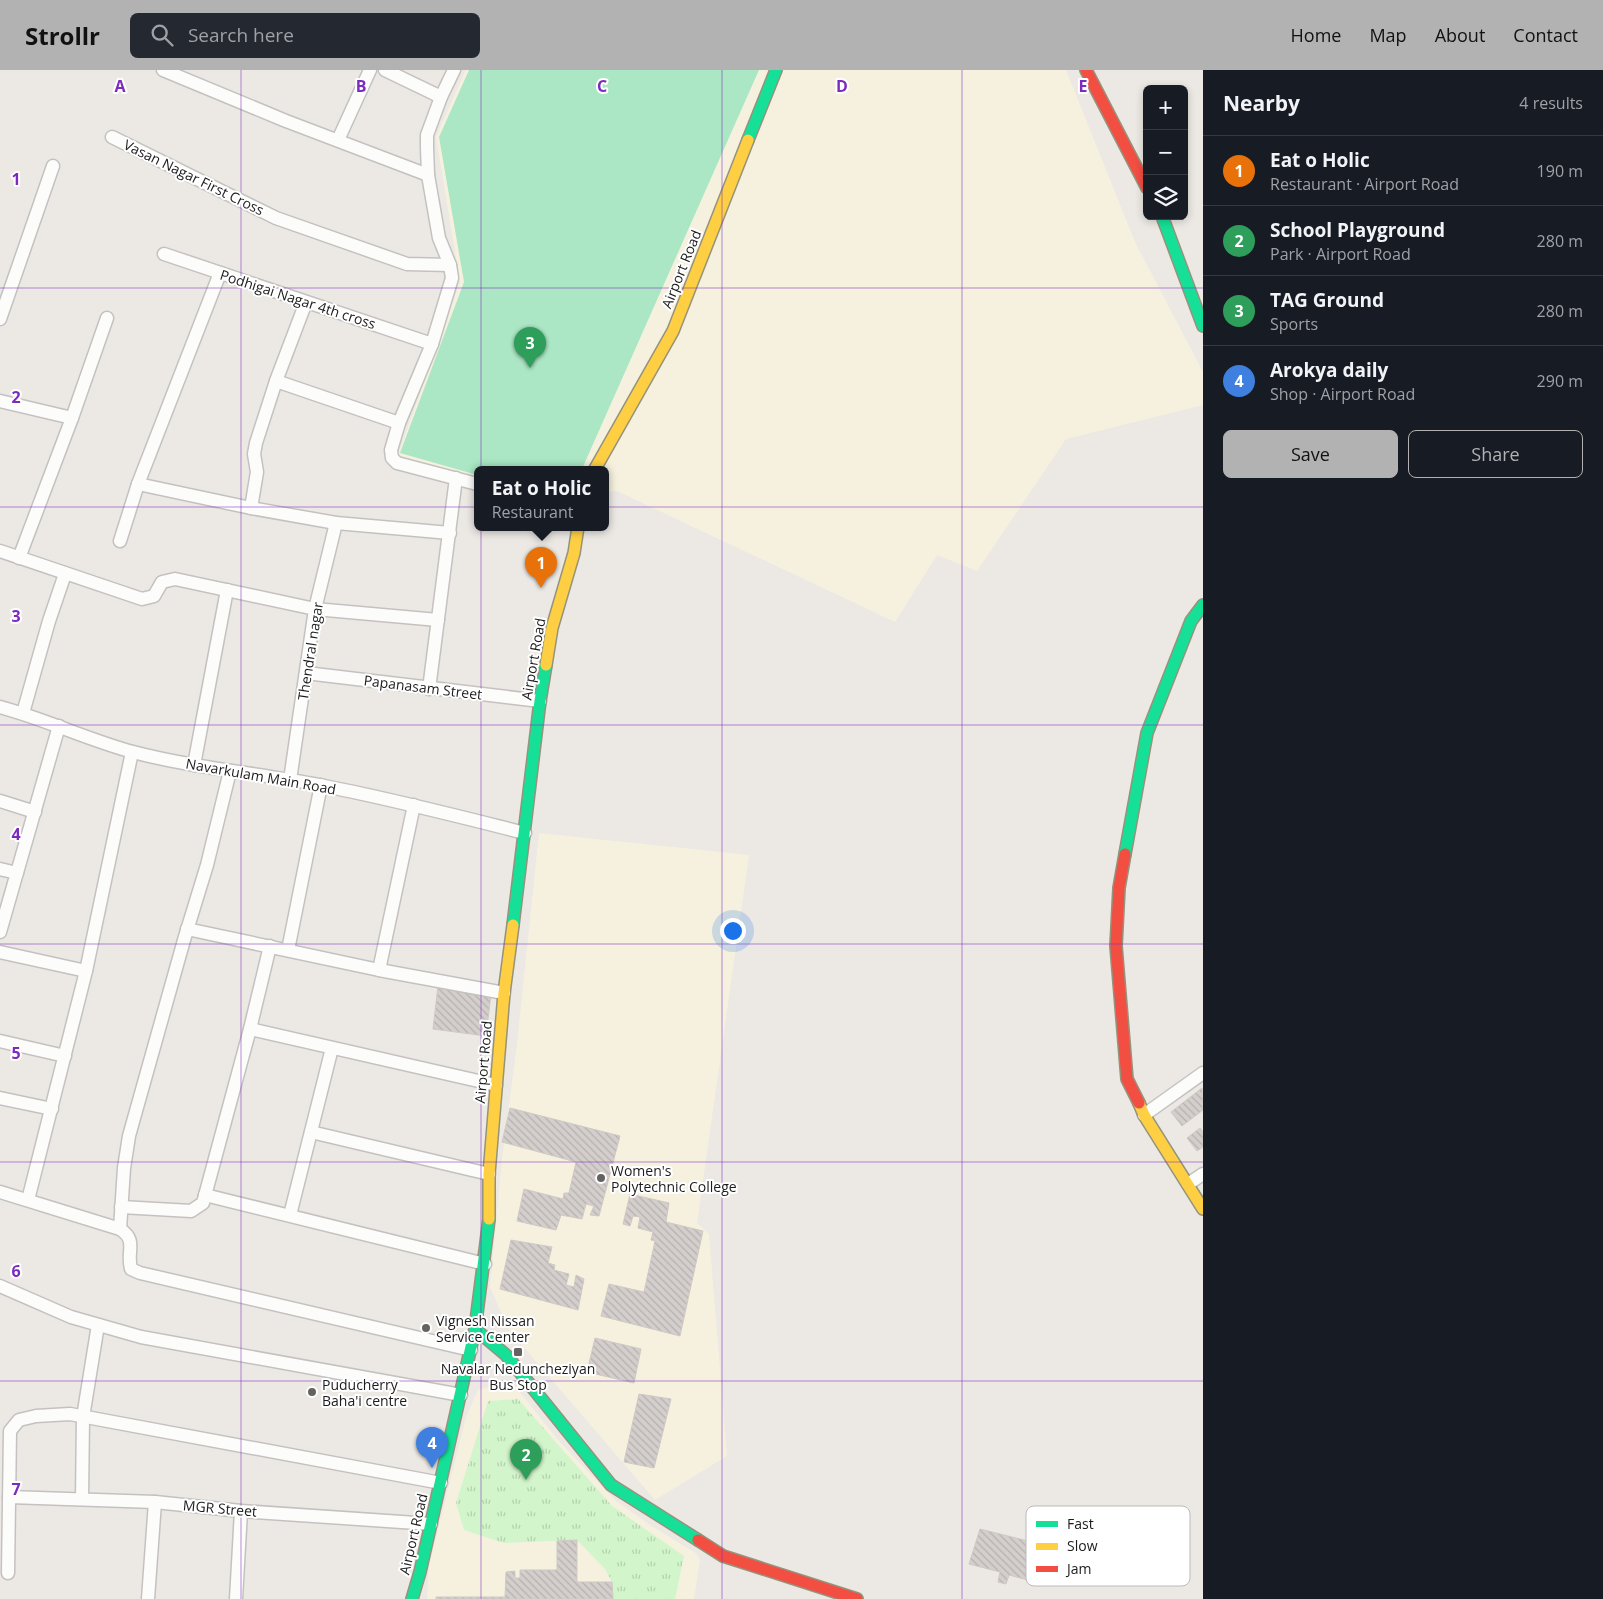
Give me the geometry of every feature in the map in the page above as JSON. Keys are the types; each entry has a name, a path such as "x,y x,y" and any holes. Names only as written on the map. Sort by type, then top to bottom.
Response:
{"street":[{"path":"162,70 286,121 428,175"},
{"path":"338,140 370,70"},
{"path":"385,70 441,97"},
{"path":"454,70 441,97 427,135 428,175 439,238 450,264 452,278 432,344 399,423 391,450 392,458 398,463 474,483"},
{"name":"Airport Road","path":"597,466 673,331 776,70"},
{"path":"1086,70 1143,180"},
{"name":"Vasan Nagar First Cross","path":"112,137 276,218 407,264 450,264"},
{"path":"0,318 53,166"},
{"path":"1163,220 1203,326"},
{"name":"Podhigai Nagar 4th cross","path":"164,254 432,344"},
{"path":"120,541 138,484 220,273"},
{"path":"251,508 257,472 254,454 256,443 276,382 306,302"},
{"path":"19,558 72,418 106,318"},
{"path":"276,382 399,423"},
{"path":"0,401 72,418"},
{"path":"429,689 456,478"},
{"path":"138,484 251,508 336,523 450,533"},
{"name":"Thendral nagar","path":"290,780 315,609 336,523"},
{"name":"Airport Road","path":"412,1599 476,1329 490,1214 489,1174 504,993 540,701 552,628 574,553 577,531"},
{"path":"0,551 142,599 154,596 162,582 175,579 315,609 438,620"},
{"path":"23,713 49,621 65,574"},
{"path":"194,765 227,590"},
{"path":"1203,605 1191,620 1147,733 1119,888 1116,946 1128,1079 1144,1115 1203,1209"},
{"name":"Papanasam Street","path":"306,673 540,701"},
{"name":"Navarkulam Main Road","path":"0,707 23,713 132,752 194,765 321,785 525,833"},
{"path":"0,932 36,812 59,726"},
{"path":"28,1200 86,971 132,752"},
{"path":"120,1229 124,1168 129,1136 207,864 230,771"},
{"path":"288,950 321,785"},
{"path":"0,801 36,812"},
{"path":"379,970 414,806"},
{"path":"0,869 17,873"},
{"path":"187,929 379,970 504,993"},
{"path":"122,1208 191,1211 203,1203 250,1029 270,946"},
{"path":"0,952 86,971"},
{"path":"250,1029 496,1085"},
{"path":"0,1041 65,1056"},
{"path":"290,1215 332,1048"},
{"path":"1144,1115 1203,1073"},
{"path":"0,1098 52,1109"},
{"path":"311,1132 489,1174"},
{"path":"1188,1184 1203,1174"},
{"path":"0,1192 120,1229 128,1234 131,1243 128,1259 131,1269 140,1274 471,1350"},
{"path":"205,1195 485,1264"},
{"path":"0,1286 70,1317 141,1337 461,1395"},
{"path":"82,1499 83,1416 98,1325"},
{"path":"476,1329 506,1356 611,1485 723,1556 857,1599"},
{"path":"8,1573 4,1542 9,1497 5,1446 10,1431 19,1420 36,1416 70,1414 83,1416 441,1483"},
{"name":"MGR Street","path":"9,1497 155,1502 241,1511 431,1524"},
{"path":"148,1599 155,1502"},
{"path":"236,1599 241,1511"}],"shaded area":[{"path":"466,70 1066,70 1135,242 1203,372 1203,405 1066,439 977,571 937,555 895,622 617,491 609,492 609,466 474,466 474,476 460,474 398,455 460,282 436,137"},
{"name":"Women's Polytechnic College","path":"539,833 749,855 697,1223 709,1234 727,1456 655,1500 509,1330 490,1287 502,1159 517,1044"},
{"path":"511,1381 558,1440 616,1501 697,1554 700,1560 694,1599 427,1599 429,1566 466,1417 478,1390"}],"green space":[{"path":"469,70 759,70 583,466 474,466 474,474 400,453 464,282 439,137"},
{"path":"518,1399 612,1506 684,1556 675,1599 612,1599 612,1582 605,1569 577,1540 504,1543 464,1530 456,1503 488,1401"}],"building":[{"path":"438,986 491,994 486,1036 433,1029"},
{"path":"1202,1088 1203,1110 1182,1126 1171,1112"},
{"path":"510,1108 620,1136 599,1216 590,1215 594,1206 586,1204 582,1219 561,1215 556,1230 517,1221 524,1189 563,1199 564,1193 569,1193 576,1162 502,1142"},
{"path":"1200,1128 1203,1132 1203,1147 1197,1151 1187,1138"},
{"path":"630,1194 669,1203 666,1222 703,1231 680,1336 601,1316 609,1284 644,1292 655,1241 651,1240 653,1232 638,1228 640,1217 633,1216 630,1226 623,1224"},
{"path":"511,1240 552,1247 548,1263 555,1265 554,1270 569,1274 566,1285 574,1287 576,1275 584,1279 578,1310 500,1289"},
{"path":"595,1338 641,1349 634,1383 587,1372"},
{"path":"639,1394 671,1399 654,1468 624,1462"},
{"path":"980,1529 1026,1540 1026,1580 1009,1575 1006,1584 998,1582 1000,1572 969,1564"},
{"path":"577,1540 577,1582 612,1582 613,1599 436,1599 436,1597 505,1597 506,1572 515,1571 515,1578 520,1578 520,1570 557,1570 557,1541"}],"traffic: fast":[{"path":"748,140 776,70"},
{"path":"1163,220 1203,326"},
{"path":"1125,854 1147,733 1191,621 1203,605"},
{"path":"513,925 546,665"},
{"path":"412,1599 420,1572 475,1329 489,1219"},
{"path":"475,1329 506,1355 611,1485 698,1540"}],"traffic: slow":[{"path":"597,466 673,331 748,140"},
{"path":"546,665 552,628 574,553 577,531"},
{"path":"489,1219 489,1174 504,993 513,925"},
{"path":"1139,1103 1144,1115 1203,1209"}],"traffic: jam":[{"path":"1086,70 1143,180"},
{"path":"1125,854 1119,888 1116,946 1127,1079 1139,1103"},
{"path":"698,1540 723,1556 857,1599"}],"place":[{"name":"TAG Ground","path":"530,368"},
{"name":"Eat o Holic","path":"541,588"},
{"name":"Women's Polytechnic College","path":"601,1178"},
{"name":"Vignesh Nissan Service Center","path":"426,1328"},
{"name":"Navalar Neduncheziyan Bus Stop","path":"518,1352"},
{"name":"Puducherry Baha'i centre","path":"312,1392"},
{"name":"Arokya daily","path":"432,1468"},
{"name":"School Playground","path":"526,1480"}]}
